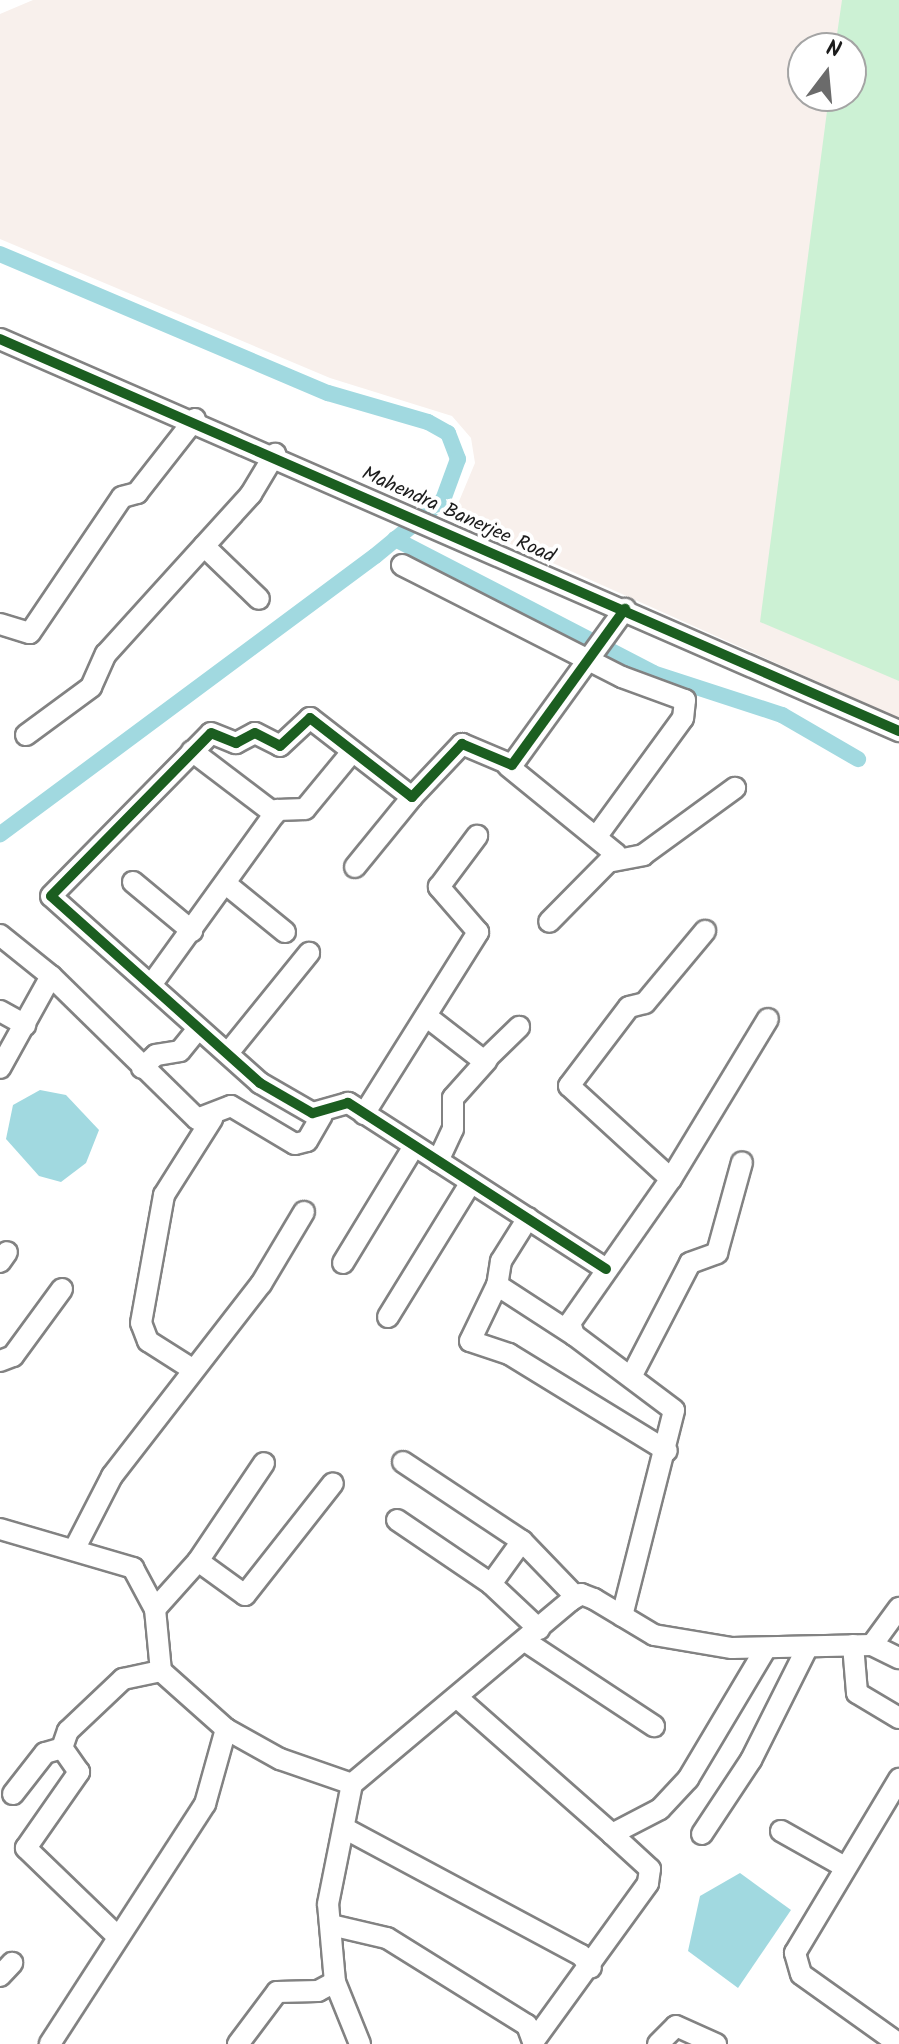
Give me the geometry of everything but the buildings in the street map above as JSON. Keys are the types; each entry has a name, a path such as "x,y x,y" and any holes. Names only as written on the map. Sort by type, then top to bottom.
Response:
{"street":[{"name":"Mahendra Banerjee Road","path":"0,339 195,419 899,731"},
{"path":"0,624 30,633 122,497 137,493 195,419"},
{"path":"26,735 78,700 106,654 204,546 275,454"},
{"path":"204,546 259,599"},
{"path":"402,565 686,703 597,836"},
{"path":"508,766 625,609"},
{"path":"322,1115 244,1071 228,1053 51,896 211,733 236,743 255,733 280,746 310,718 412,797"},
{"path":"355,867 412,797 462,744 508,766 616,854 613,861 549,922"},
{"path":"192,751 275,814"},
{"path":"151,985 280,807 305,809 352,752"},
{"path":"613,861 643,855 735,788"},
{"path":"364,1114 478,932 439,887 477,836"},
{"path":"133,882 192,931"},
{"path":"226,884 285,932"},
{"path":"671,1179 569,1086 629,1007 645,1003 705,931"},
{"path":"0,935 51,976 197,1119 219,1114 295,1144 307,1141 322,1115 337,1101 364,1114 606,1269"},
{"path":"228,1053 309,953"},
{"path":"0,1068 51,976"},
{"path":"0,1011 25,1025"},
{"path":"426,1016 487,1060"},
{"path":"574,1335 575,1309 671,1179 768,1019"},
{"path":"438,1161 453,1129 453,1098 519,1027"},
{"path":"142,1068 156,1055 180,1051 198,1029"},
{"path":"192,1369 148,1341 141,1323 164,1195 244,1071"},
{"path":"343,1263 414,1146"},
{"path":"631,1377 690,1263 717,1253 742,1162"},
{"path":"388,1317 471,1182"},
{"path":"75,1548 112,1476 261,1284 304,1212"},
{"path":"528,1218 501,1261 497,1285 470,1341 509,1354 667,1451"},
{"path":"497,1285 574,1335 674,1410 667,1451 622,1616"},
{"path":"2,1364 62,1289"},
{"path":"403,1462 522,1541 576,1597 681,1642 766,1648 862,1645 899,1658"},
{"path":"155,1609 198,1561 264,1463"},
{"path":"198,1561 245,1595 333,1483"},
{"path":"397,1520 491,1584 533,1636 654,1726"},
{"path":"0,1529 75,1548 133,1568 155,1609 161,1671 226,1729 280,1759 352,1784"},
{"path":"491,1584 522,1541"},
{"path":"360,2044 335,1982 331,1925 331,1877 352,1784 460,1700 576,1597"},
{"path":"899,1608 862,1645 857,1693 899,1718"},
{"path":"612,1834 660,1809 688,1779 766,1648"},
{"path":"702,1834 751,1760 807,1648"},
{"path":"62,1748 68,1731 112,1686 161,1671"},
{"path":"331,1925 387,1938 535,2041 591,1968 650,1875 612,1834 460,1700"},
{"path":"50,2044 115,1934 205,1804 226,1729"},
{"path":"13,1794 45,1753 62,1748"},
{"path":"62,1748 79,1772 26,1848 115,1934"},
{"path":"899,1779 843,1866 795,1953 801,1974 899,2044"},
{"path":"344,1828 581,1955 591,1968"},
{"path":"781,1831 843,1866"},
{"path":"238,2044 277,1992 318,1991 335,1982"},
{"path":"658,2044 676,2026 716,2044"}],"shaded area":[{"path":"33,0 899,0 899,718 452,518 475,463 471,438 452,416 330,378 0,239 0,14"}],"green space":[{"path":"842,0 899,0 899,681 760,622 827,112 867,112 867,32 837,32"}],"water":[{"path":"40,1090 66,1095 99,1130 86,1163 61,1182 39,1176 6,1139 13,1105"},
{"path":"740,1873 791,1910 738,1988 688,1951 700,1896"}],"waterway":[{"path":"0,254 328,393 428,422 448,433 458,459 443,500 375,556 0,835"},
{"path":"395,539 653,673 782,715 858,759"}],"cycle path":[{"path":"0,339 899,731"},
{"path":"606,1269 348,1103 312,1113 260,1083 51,896 211,733 236,743 255,733 280,746 310,718 412,797 462,744 512,765 625,609"}]}
